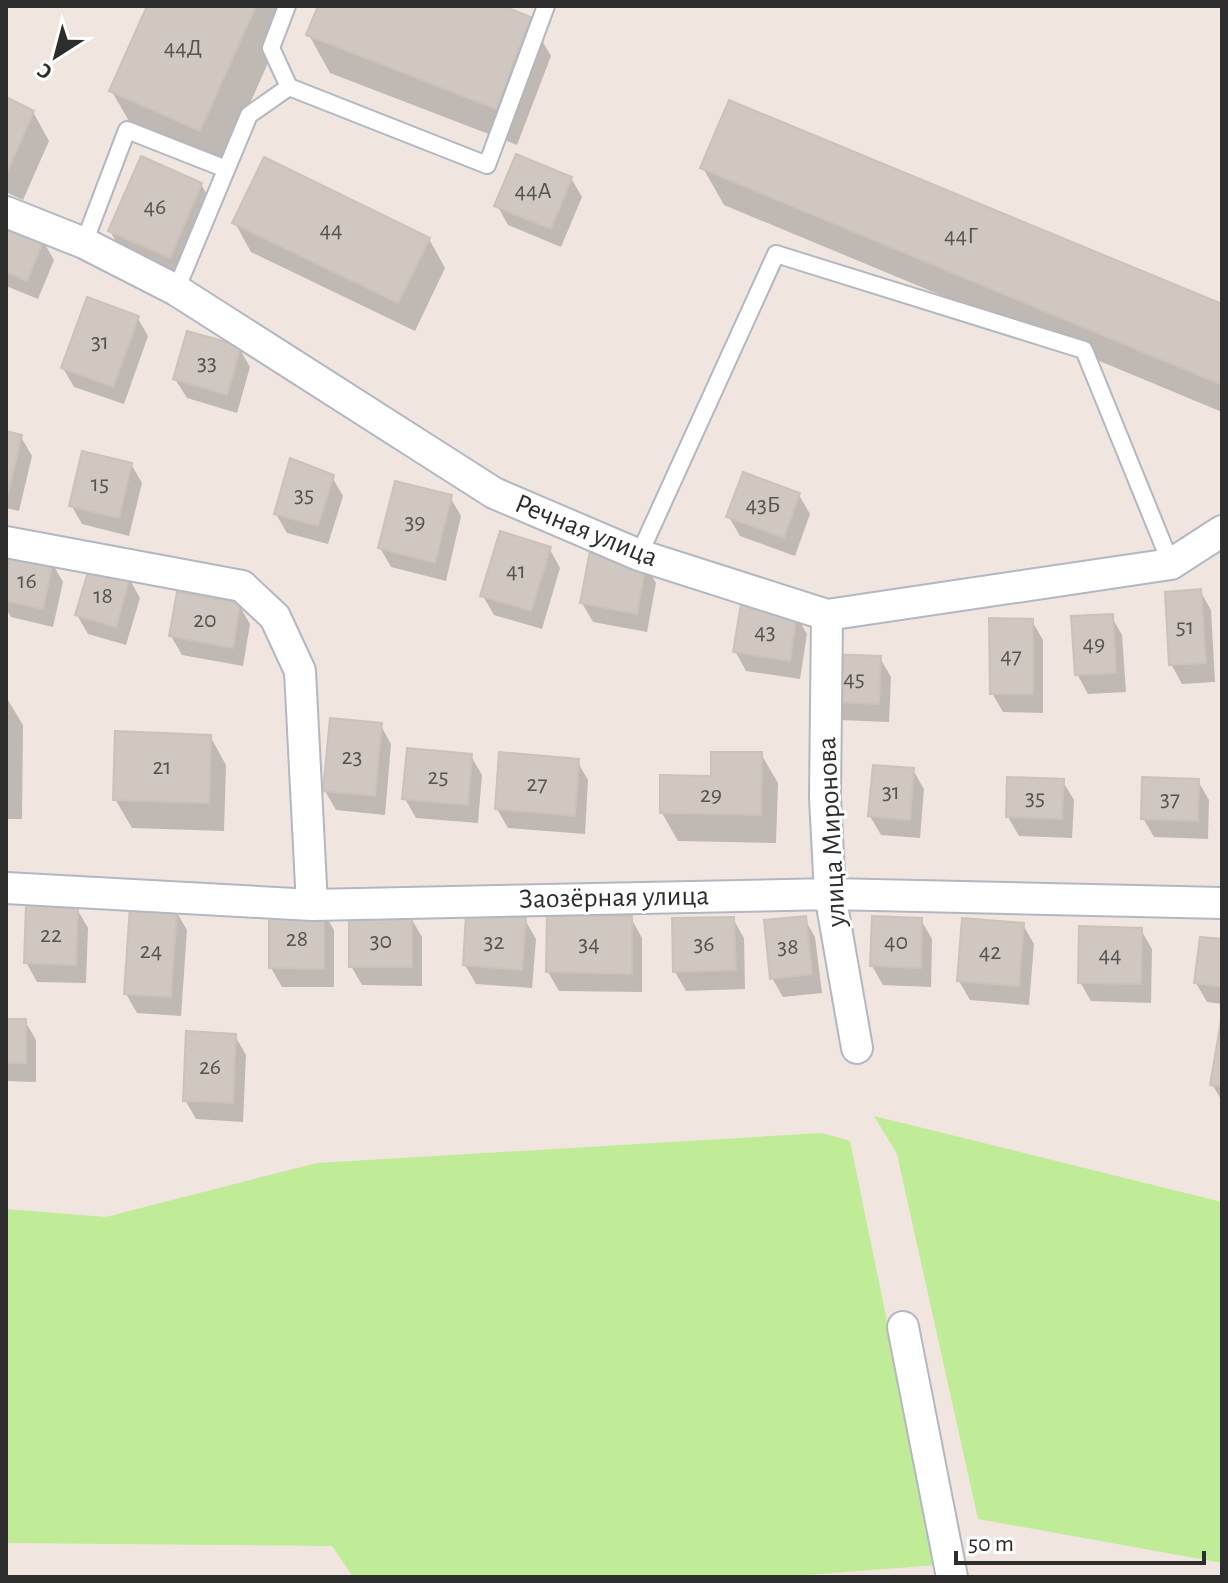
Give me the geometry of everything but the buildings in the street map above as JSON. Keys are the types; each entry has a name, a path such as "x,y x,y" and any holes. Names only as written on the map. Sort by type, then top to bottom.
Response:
{"street":[{"name":"Речная улица","path":"6,212 84,243 176,290 494,493 639,555 827,615 1171,564 1222,531"},
{"path":"6,542 242,586 275,617 300,671 312,905"},
{"name":"улица Миронова","path":"827,615 825,798 830,894 857,1048"},
{"name":"Заозёрная улица","path":"6,888 312,905 830,894 1222,903"},
{"path":"903,1327 952,1577"}],"lane":[{"path":"287,6 271,48 289,87 487,165 546,6"},
{"path":"176,290 249,115 289,87"},
{"path":"84,243 127,130 226,169"},
{"path":"639,555 776,254 1084,350 1171,564"}],"green space":[{"path":"874,1116 1222,1202 1222,1563 978,1519 897,1154"},
{"path":"822,1133 850,1141 937,1565 782,1577 353,1577 332,1546 6,1543 6,1209 106,1217 317,1163"}]}
